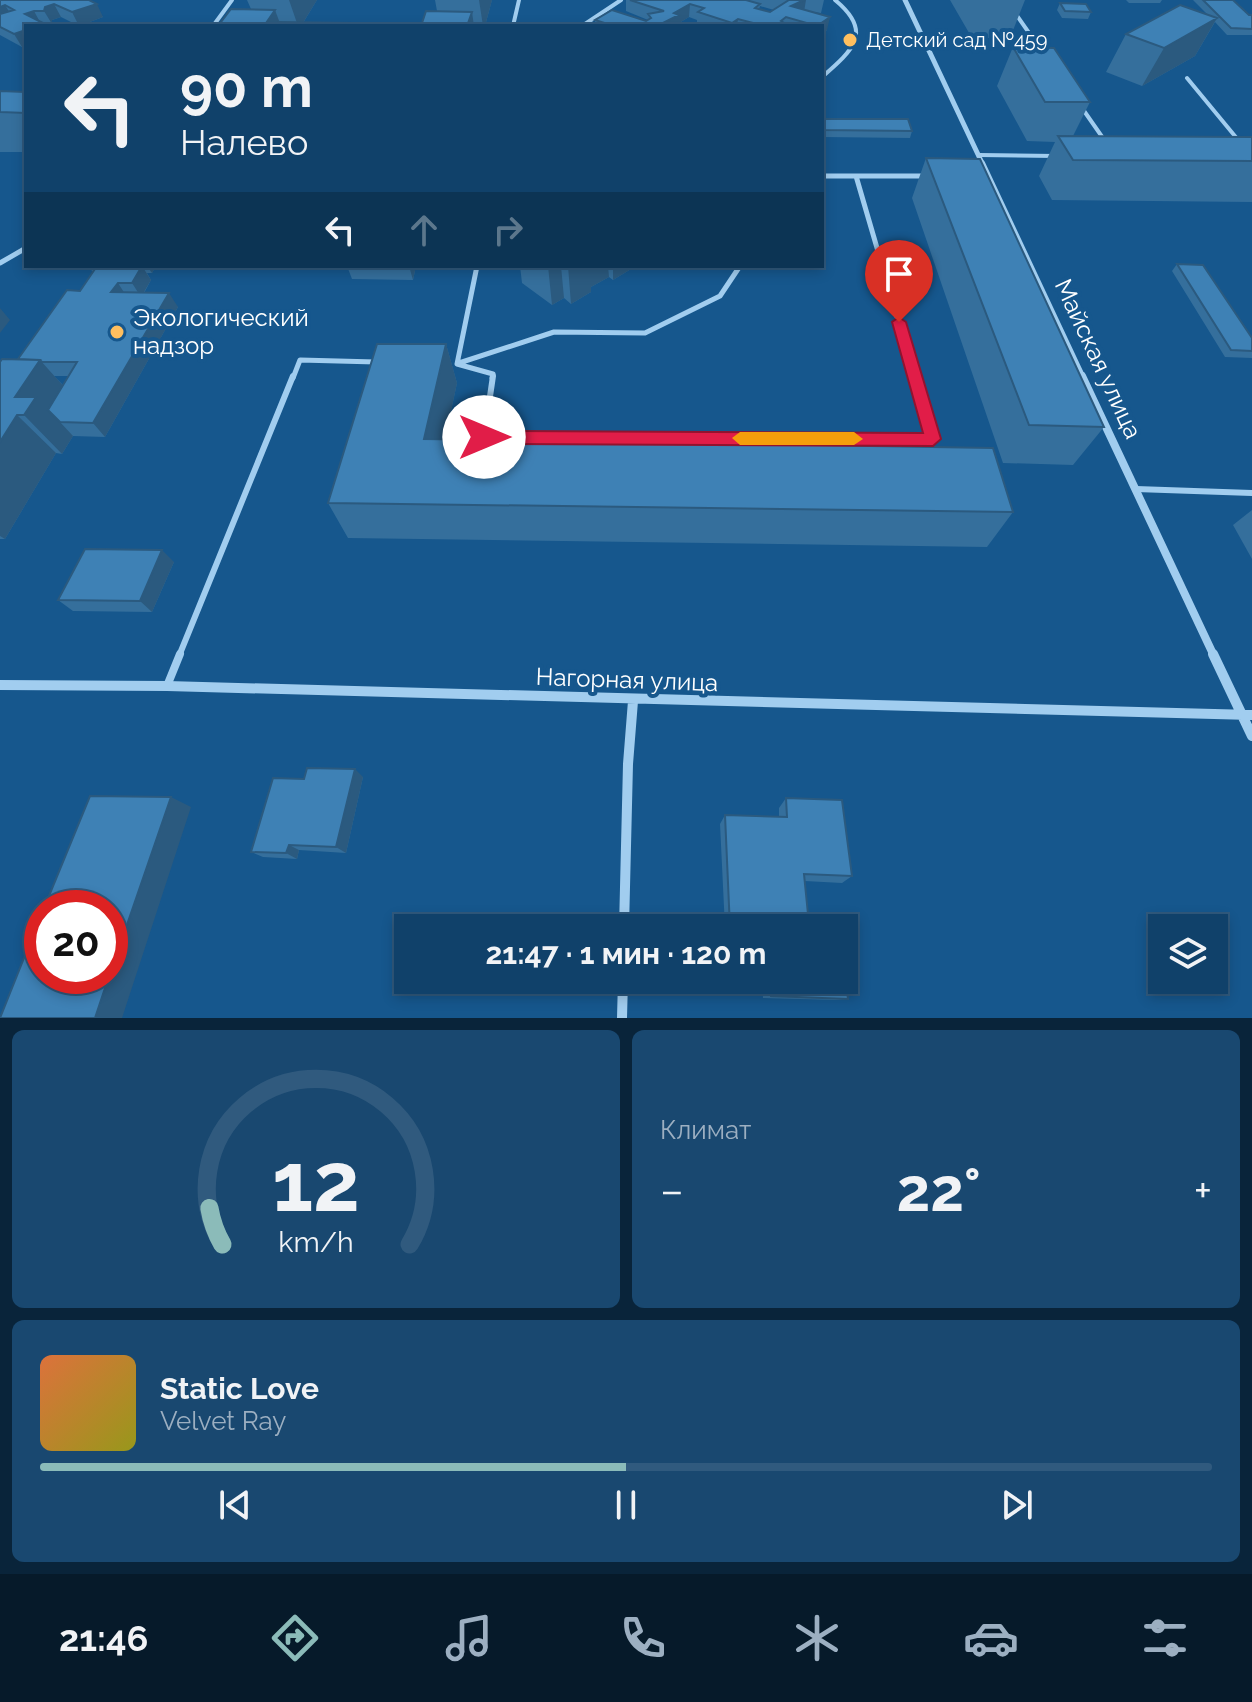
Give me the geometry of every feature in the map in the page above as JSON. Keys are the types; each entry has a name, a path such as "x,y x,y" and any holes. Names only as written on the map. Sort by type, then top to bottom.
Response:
{"street":[{"name":"Майская улица","path":"905,0 1136,489 1247,715 1252,736"},
{"name":"Нагорная улица","path":"0,685 167,686 633,701 1247,715"},
{"path":"624,914 628,764 633,701"},
{"path":"622,1018 623,994"}],"lane":[{"path":"214,24 232,0"},
{"path":"513,24 519,0"},
{"path":"585,24 621,0"},
{"path":"824,75 850,53 858,33 852,14 835,0"},
{"path":"1006,0 1052,65"},
{"path":"1187,78 1243,145"},
{"path":"1079,104 1107,143"},
{"path":"979,155 1070,156"},
{"path":"824,176 931,176"},
{"path":"441,364 457,364 493,374 484,437 933,439 856,176"},
{"path":"975,176 990,176"},
{"path":"0,263 24,249"},
{"path":"457,364 477,268"},
{"path":"457,364 554,332 645,333 720,296 739,268"},
{"path":"167,686 300,360 378,362"},
{"path":"1136,489 1252,493"}],"building":[{"path":"0,0 89,0 97,4 72,12 54,4 45,7 44,11 25,14 43,23 24,24 24,31 14,34 0,27 0,14 14,10 5,5 0,7"},
{"path":"630,0 746,0 760,4 755,8 770,12 789,0 804,0 791,6 830,17 820,24 786,17 781,21 786,24 752,24 738,19 732,23 698,12 704,8 690,4 674,13 679,15 661,24 608,24 595,20 612,10 646,21 651,18 648,14 664,11"},
{"path":"1203,0 1233,0 1252,15 1252,29 1231,28"},
{"path":"1060,3 1086,4 1091,12 1065,11"},
{"path":"1180,5 1217,18 1164,48 1126,34"},
{"path":"231,9 275,10 265,24 220,24"},
{"path":"426,11 472,12 468,24 422,24"},
{"path":"279,22 351,23 350,24"},
{"path":"1013,47 1054,48 1090,102 1045,102"},
{"path":"0,91 24,92 24,113 0,112"},
{"path":"824,119 908,119 912,131 824,130"},
{"path":"1058,136 1252,137 1252,161 1073,160"},
{"path":"926,158 980,159 1104,427 1029,425"},
{"path":"1177,264 1203,265 1252,338 1252,351 1231,350"},
{"path":"96,268 141,268 132,283 118,283 111,292 169,293 93,423 60,422 48,410 77,362 18,359 67,290 80,291"},
{"path":"377,344 446,344 424,439 993,448 1013,512 328,503"},
{"path":"2,359 40,360 15,397 36,397 24,415 17,415 0,442 0,362"},
{"path":"85,549 162,550 140,601 58,600"},
{"path":"307,768 355,769 336,847 289,845 286,853 251,852 273,778 304,779"},
{"path":"90,796 171,797 128,922 128,890 51,890"},
{"path":"786,798 842,800 852,876 804,874 808,914 729,914 725,815 787,817"},
{"path":"24,958 24,994 103,994 95,1018 0,1018"},
{"path":"847,994 848,999 771,996"}],"slow traffic":[{"path":"740,438 854,439"}],"place":[{"name":"Детский сад №459","path":"850,40"},
{"name":"Экологический надзор","path":"117,332"}],"route":[{"path":"484,437 933,439 899,322"}]}
